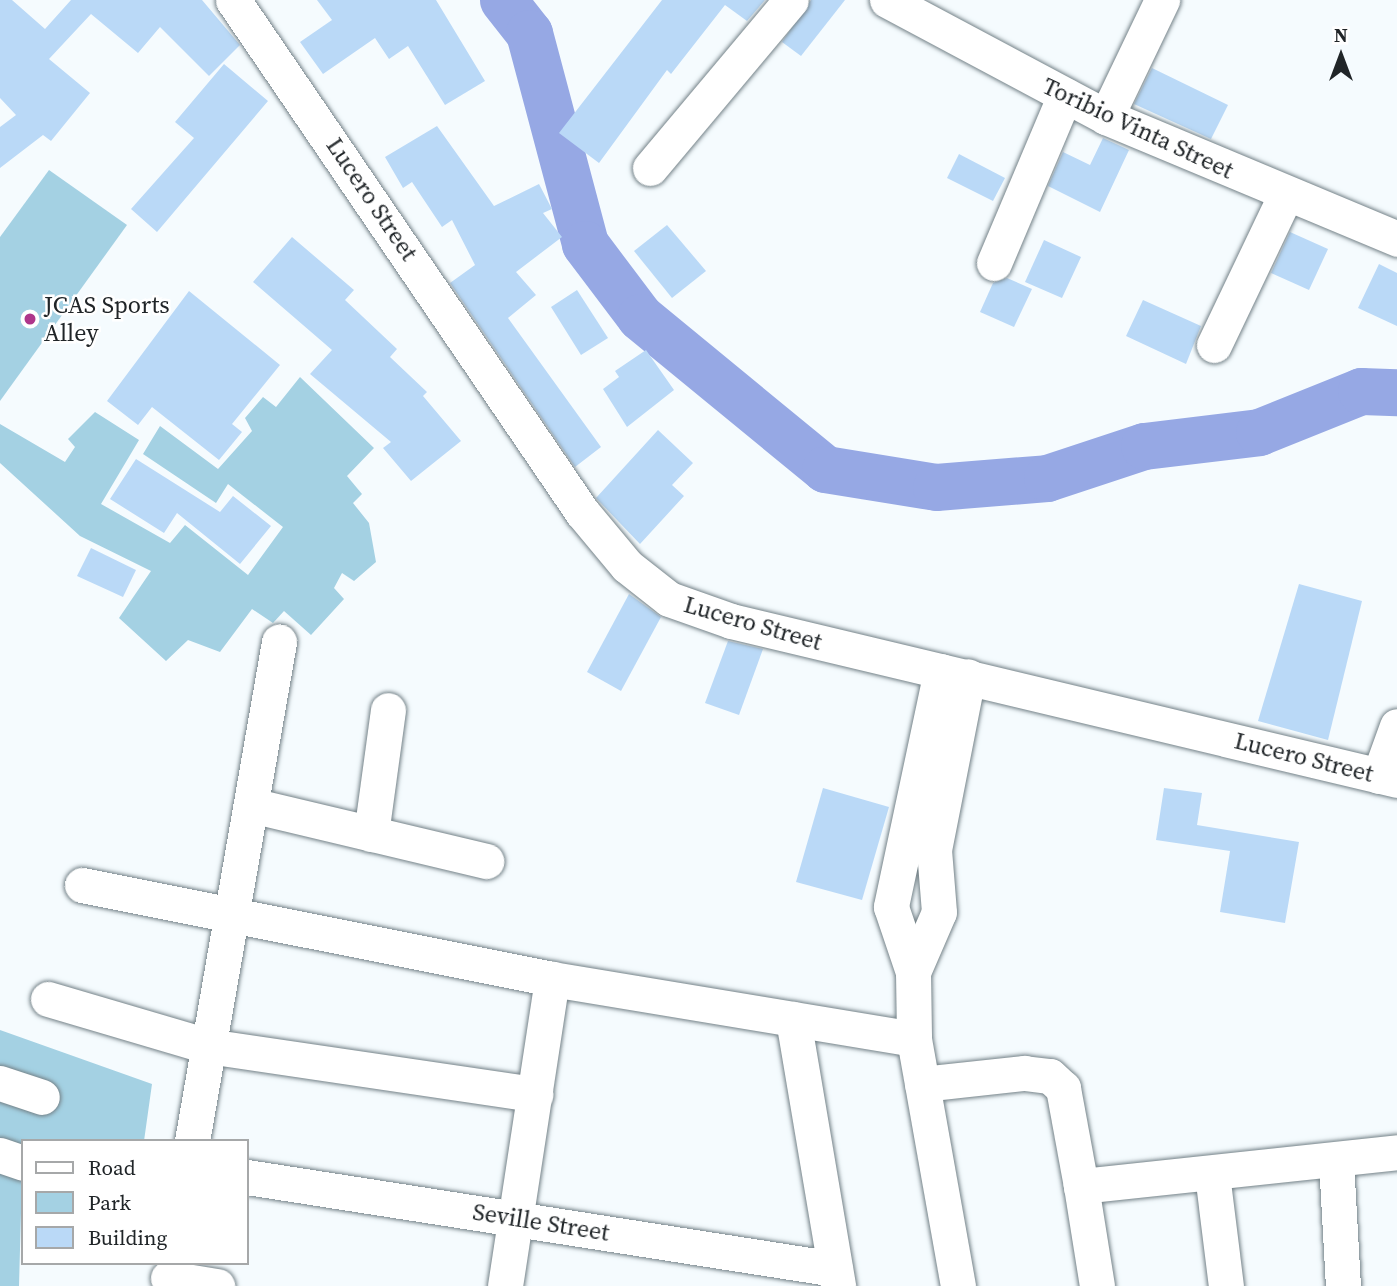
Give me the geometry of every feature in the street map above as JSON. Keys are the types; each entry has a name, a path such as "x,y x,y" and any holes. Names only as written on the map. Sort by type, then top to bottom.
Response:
{"street":[{"name":"Lucero Street","path":"233,0 582,512 627,566 669,598 731,621 1388,778"},
{"path":"650,168 791,0"},
{"name":"Toribio Vinta Street","path":"887,0 1106,117 1285,196 1397,239"},
{"path":"1106,117 1162,0"},
{"path":"994,262 1066,95"},
{"path":"1214,345 1285,196"},
{"path":"192,1139 234,915 279,642"},
{"path":"955,674 897,877 891,907 913,972 914,1040 958,1286"},
{"path":"913,972 939,912 934,849 955,674"},
{"path":"370,834 388,710"},
{"path":"1388,778 1397,726"},
{"path":"251,805 486,862"},
{"path":"897,877 935,882"},
{"path":"82,884 552,979 914,1040"},
{"path":"505,1286 552,979"},
{"path":"48,999 208,1046 535,1094"},
{"path":"793,1019 836,1277"},
{"path":"922,1084 1024,1073 1050,1076 1063,1088 1097,1286"},
{"path":"0,1083 42,1097"},
{"path":"1081,1186 1336,1161 1397,1152"},
{"path":"0,1155 21,1162"},
{"path":"1336,1161 1343,1286"},
{"path":"1212,1174 1226,1286"},
{"name":"Seville Street","path":"248,1177 515,1218 836,1277"},
{"path":"169,1276 217,1286"}],"green space":[{"name":"JCAS Sports Alley","path":"49,170 127,225 0,401 0,237"},
{"path":"300,377 374,448 347,476 362,494 353,503 369,523 376,562 354,581 342,573 334,588 344,599 311,635 284,611 273,623 252,609 220,652 188,640 166,661 119,618 151,571 80,536 0,463 0,424 65,462 75,447 68,439 95,412 139,440 101,504 170,543 185,525 248,575 283,527 228,484 216,503 143,454 160,426 218,469 252,431 245,418 263,397 276,407"},
{"path":"0,1030 152,1084 144,1139 21,1139 19,1286 0,1286"}],"building":[{"path":"0,0 12,0 45,29 71,0 202,0 240,45 209,76 160,27 138,53 91,14 49,59 90,93 51,141 43,135 0,168 0,127 16,115 0,98"},
{"path":"317,0 436,0 485,81 445,105 408,46 389,59 375,38 323,74 300,42 332,20"},
{"path":"662,0 765,0 747,21 725,5 671,74 667,70 599,163 559,133"},
{"path":"811,0 845,0 801,56 782,42"},
{"path":"224,64 268,101 157,232 131,209 194,138 175,122"},
{"path":"1152,68 1228,105 1211,139 1134,104"},
{"path":"437,126 494,206 539,184 552,209 543,213 562,237 516,272 536,295 508,318 601,447 575,467 450,283 475,265 452,220 442,227 412,182 403,188 385,157"},
{"path":"1103,138 1129,150 1100,212 1048,186 1063,152 1090,165"},
{"path":"959,154 1005,178 993,201 947,178"},
{"path":"667,225 706,271 672,298 634,251"},
{"path":"1290,232 1328,249 1309,290 1271,273"},
{"path":"292,237 354,290 345,300 397,349 390,357 427,392 423,396 461,441 411,481 383,448 391,442 310,374 332,350 253,282"},
{"path":"1044,240 1081,257 1062,298 1025,282"},
{"path":"1379,264 1397,273 1397,326 1358,308"},
{"path":"1007,278 1032,289 1014,327 980,312 993,283"},
{"path":"577,290 608,338 581,355 551,307"},
{"path":"189,291 280,365 232,424 242,432 219,460 152,407 138,425 107,401"},
{"path":"1143,300 1201,326 1186,364 1126,336"},
{"path":"646,350 674,390 627,427 603,389 619,377 615,371"},
{"path":"658,430 693,463 672,485 684,496 640,544 596,498"},
{"path":"136,459 220,512 233,496 271,526 240,564 177,513 164,533 110,499"},
{"path":"91,548 136,570 123,597 77,576"},
{"path":"1299,584 1362,601 1328,740 1258,721"},
{"path":"629,594 661,617 621,691 587,672"},
{"path":"728,641 763,649 739,715 705,703"},
{"path":"823,788 889,807 862,900 796,882"},
{"path":"1164,788 1202,793 1197,825 1299,842 1285,923 1220,912 1230,851 1156,840"}],"waterway":[{"path":"503,0 529,33 585,244 640,317 825,469 936,487 1047,478 1144,446 1259,432 1361,391 1397,392"}],"place":[{"name":"JCAS Sports Alley","path":"30,319"}]}
